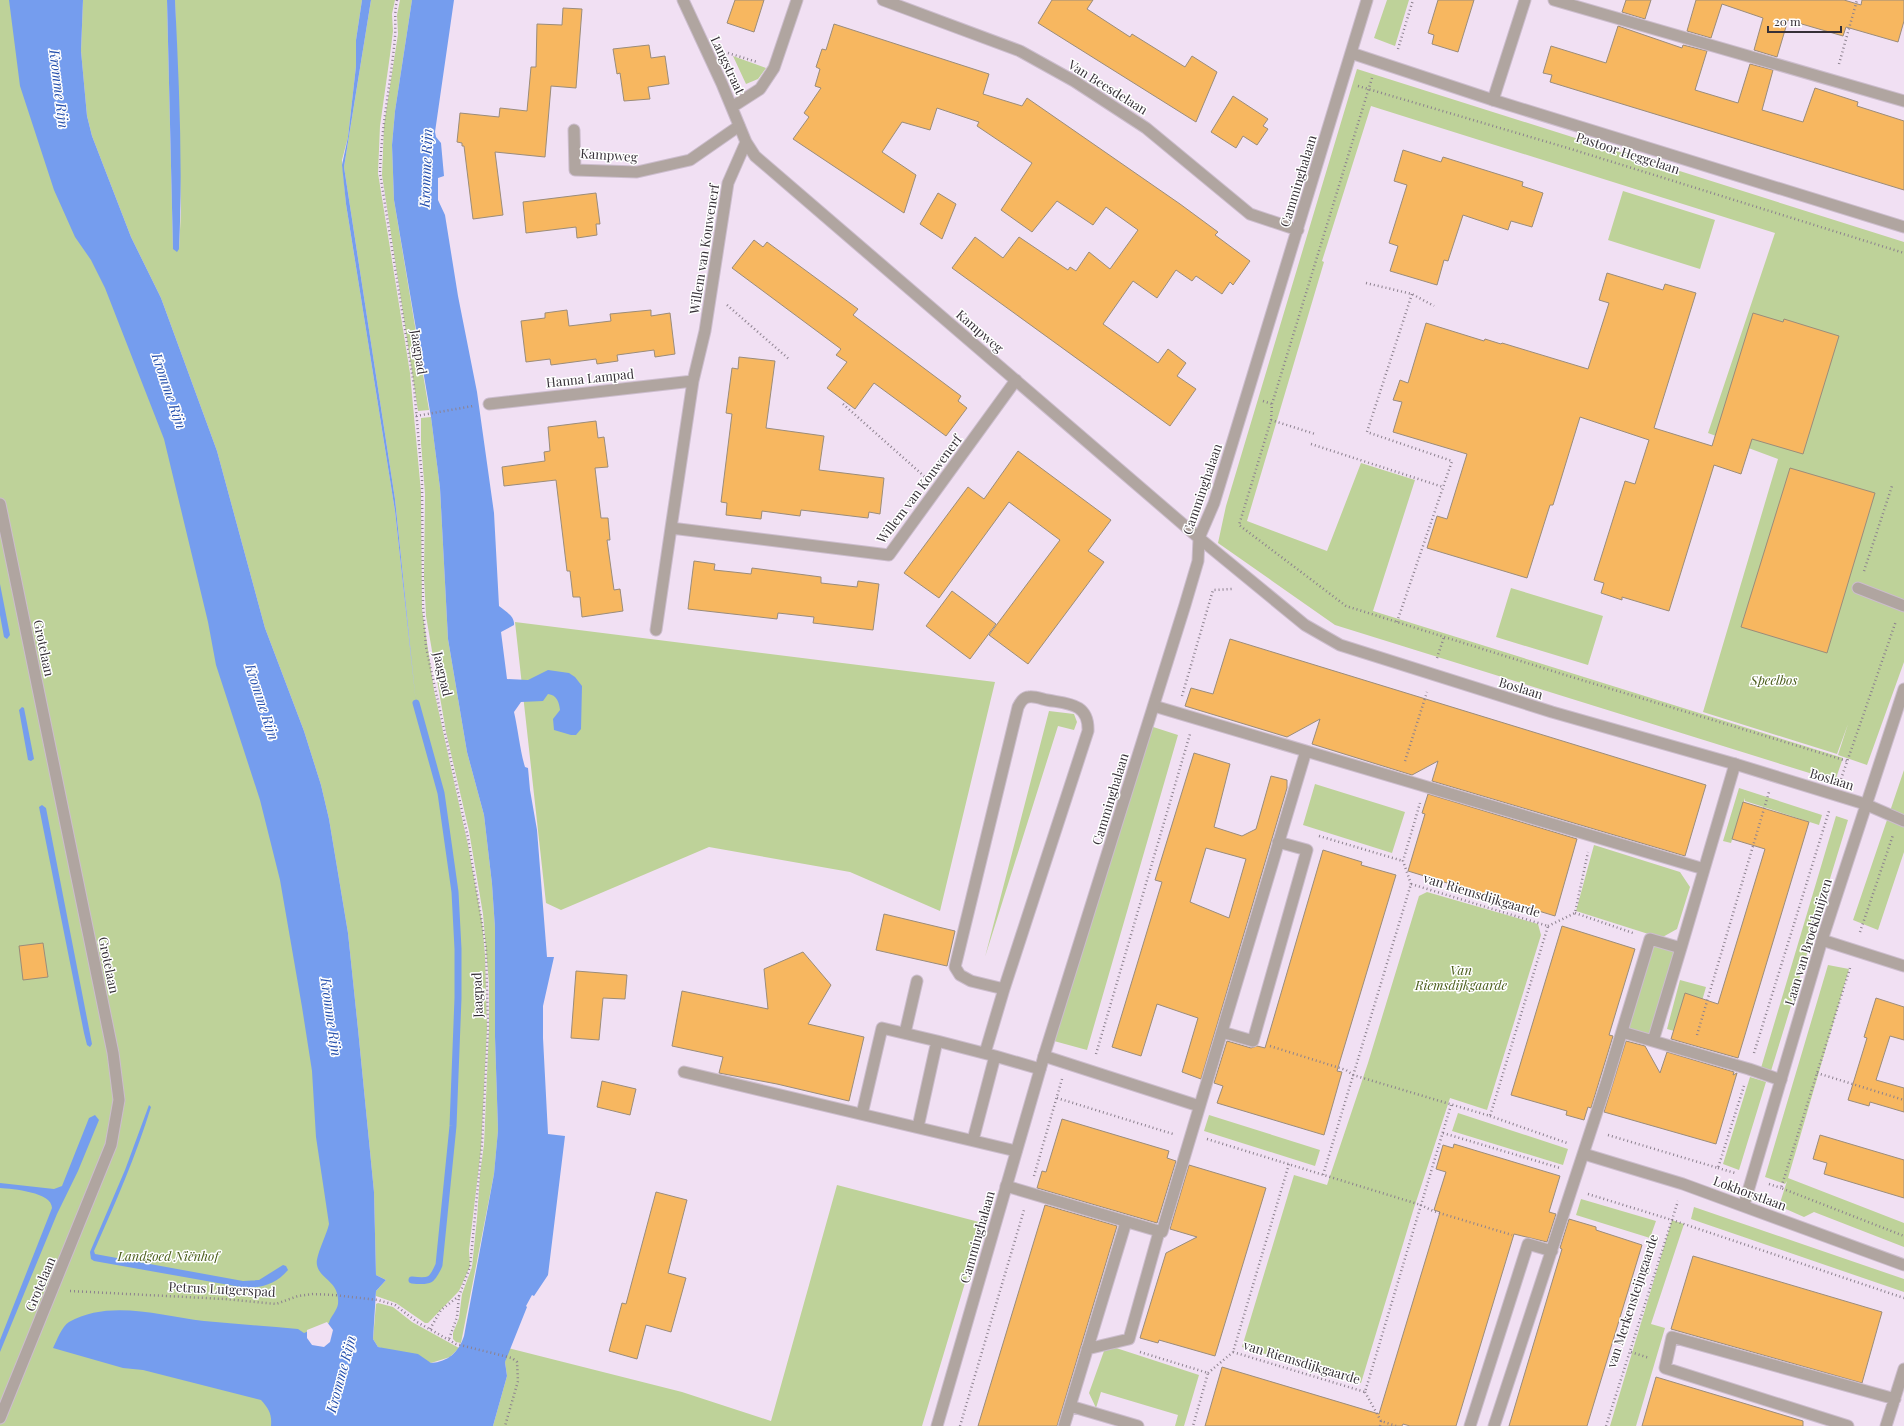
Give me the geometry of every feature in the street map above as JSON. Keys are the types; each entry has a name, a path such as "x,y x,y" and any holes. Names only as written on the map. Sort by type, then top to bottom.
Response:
{"street":[{"name":"Langstraat","path":"683,0 732,107 746,142"},
{"path":"732,107 760,89 774,68 797,0"},
{"name":"Van Beesdelaan","path":"883,0 1020,51 1074,81 1146,128 1250,214 1298,230"},
{"name":"Camminghalaan","path":"937,1426 1040,1069 1198,562 1199,538 1214,503 1367,0"},
{"path":"1493,100 1525,0"},
{"path":"1554,0 1904,101"},
{"name":"Pastoor Heggelaan","path":"1351,53 1493,100 1904,228"},
{"name":"Kampweg","path":"574,130 574,170 637,172 690,160 739,126"},
{"name":"Kampweg","path":"746,142 755,156 1199,538"},
{"name":"Willem van Kouwenerf","path":"656,630 693,381 705,331 728,182 746,142"},
{"name":"Willem van Kouwenerf","path":"671,528 889,555 1016,380"},
{"name":"Hanna Lampad","path":"489,404 693,381"},
{"name":"Grotelaan","path":"0,504 113,1053 119,1100 112,1145 0,1417"},
{"name":"Boslaan","path":"1199,538 1305,625 1340,645 1552,712 1836,794 1865,804 1901,820"},
{"path":"1858,588 1903,606"},
{"name":"Laan van Broekhuijzen","path":"1744,1205 1822,940 1865,804 1904,690"},
{"path":"973,1140 1004,989 1088,730 1088,720 1082,709 1072,705 1029,697 1022,700 1018,707 955,967 960,975 971,981 1004,989"},
{"path":"1154,706 1704,869"},
{"path":"1087,1348 1129,1339 1159,1232 1162,1232 1306,751"},
{"path":"1653,1041 1736,764"},
{"path":"1222,1032 1253,1041 1307,850 1278,842"},
{"path":"1494,1426 1584,1154 1650,939 1681,948"},
{"path":"1822,940 1904,966"},
{"path":"905,1034 917,982"},
{"path":"862,1114 882,1028 990,1054 1040,1069"},
{"path":"1622,1032 1749,1068 1781,1080"},
{"path":"918,1127 937,1041"},
{"path":"1044,1056 1199,1106"},
{"path":"684,1072 1016,1151"},
{"name":"Lokhorstlaan","path":"1584,1154 1683,1184 1744,1205 1904,1265"},
{"path":"1006,1186 1159,1232"},
{"path":"1064,1426 1126,1222"},
{"path":"1470,1426 1528,1244 1552,1250"},
{"path":"1848,1426 1665,1368 1672,1337 1895,1400"},
{"path":"1886,1426 1904,1369"},
{"path":"1070,1406 1138,1426"}],"path":[{"name":"Jaagpad","path":"397,0 395,10 395,36 380,148 380,173 414,386 422,478 423,605 426,647 468,838 486,948 488,1029 482,1144 470,1267 459,1296 457,1317 449,1339"},
{"path":"1413,0 1399,49 1377,62 1272,404 1271,420 1239,525 1346,606 1847,761"},
{"path":"1834,80 1857,0"},
{"path":"725,52 764,64"},
{"name":"Pastoor Heggelaan","path":"1343,81 1571,149 1904,253"},
{"path":"1366,283 1412,294 1434,306"},
{"path":"711,292 790,360"},
{"path":"1397,622 1452,461 1367,432 1412,294"},
{"path":"416,416 489,404"},
{"path":"843,404 938,488"},
{"path":"1271,420 1315,434"},
{"path":"1312,444 1443,487"},
{"path":"1858,588 1892,486"},
{"path":"1836,794 1903,606"},
{"path":"1400,779 1444,637"},
{"path":"1091,1071 1194,719"},
{"path":"1411,884 1403,861 1425,787"},
{"path":"1692,1052 1770,789"},
{"path":"1859,935 1901,820"},
{"path":"1307,850 1312,834 1403,861"},
{"path":"1575,913 1592,836"},
{"name":"van Riemsdijkgaarde","path":"1323,1175 1411,884 1548,926 1490,1116"},
{"path":"1548,926 1575,913 1650,939"},
{"path":"1857,970 1850,968 1782,1188 1904,1236"},
{"path":"1253,1041 1346,1070 1354,1075 1490,1116 1575,1145 1584,1154"},
{"path":"960,1426 1067,1064"},
{"path":"1817,1073 1904,1100"},
{"path":"1057,1098 1289,1164 1421,1204 1433,1211 1517,1237 1528,1244"},
{"name":"van Riemsdijkgaarde","path":"1289,1164 1233,1352 1365,1392 1451,1105"},
{"path":"1443,1133 1577,1174"},
{"name":"van Merkensteijngaarde","path":"1606,1426 1683,1184"},
{"path":"1572,1189 1672,1220 1904,1298"},
{"name":"Petrus Lutgerspad","path":"54,1287 78,1292 225,1298 276,1304 298,1296 334,1295 378,1300 395,1305 430,1329 449,1339"},
{"path":"430,1329 441,1310 459,1296"},
{"path":"449,1339 456,1344 512,1358 517,1362 518,1380 506,1426"},
{"path":"1129,1339 1134,1350 1208,1373"},
{"path":"1193,1426 1208,1373 1233,1352"},
{"path":"1365,1392 1381,1422 1380,1426"},
{"path":"1381,1422 1396,1426"}],"green space":[{"name":"Landgoed Niënhof","path":"0,0 27,0 291,774 341,1301 300,1426 0,1426"},
{"path":"83,0 167,0 173,249 179,249 181,211 175,0 362,0 356,40 356,66 348,137 342,160 346,204 395,511 416,703 395,499 344,167 371,0 395,0 392,14 393,31 380,126 378,173 410,373 421,492 422,609 434,690 468,845 482,922 485,955 487,1028 481,1149 469,1250 470,1266 459,1291 428,1323 425,1323 396,1303 376,1296 376,1291 386,1280 376,1275 374,1192 358,1029 348,933 329,819 321,785 304,731 265,628 217,451 161,298 131,237 92,136 87,116 81,51"},
{"path":"400,0 412,0 395,111 392,145 394,200 429,410 418,411 382,175 384,125 398,34 397,15"},
{"path":"1387,0 1409,0 1395,46 1374,38"},
{"path":"733,56 766,68 758,79 746,84"},
{"name":"Speelbos","path":"1357,69 1904,242 1904,662 1867,765 1838,755 1848,724 1837,754 1703,712 1778,459 1708,433 1775,233 1371,106 1322,261 1324,262 1247,521 1327,551 1361,463 1415,480 1373,611 1843,758 1835,781 1335,625 1218,543 1226,506"},
{"path":"1623,191 1715,220 1700,269 1608,240"},
{"path":"431,417 440,488 448,639 467,752 484,815 492,884 495,928 495,1037 498,1130 494,1174 461,1343 456,1342 453,1339 453,1333 459,1318 462,1294 472,1267 484,1144 489,1029 489,984 483,914 469,831 446,732 426,616 424,577 425,494 421,443 421,418"},
{"path":"1511,588 1603,616 1588,665 1496,637"},
{"path":"515,622 995,682 940,911 850,872 709,847 561,910 546,903"},
{"path":"1049,711 1074,714 1077,722 1074,730 1058,726 985,957"},
{"path":"1147,725 1178,735 1087,1050 1054,1041"},
{"path":"1904,770 1904,852 1878,930 1853,920"},
{"path":"1315,784 1405,812 1392,853 1303,825"},
{"path":"1739,788 1822,815 1819,825 1745,801 1745,798 1731,843 1723,841"},
{"path":"1836,816 1848,820 1771,1071 1761,1068"},
{"path":"1594,845 1680,872 1690,887 1677,929 1661,938 1576,911"},
{"name":"Van Riemsdijkgaarde","path":"1427,892 1538,924 1541,935 1487,1110 1450,1098 1413,1211 1361,1383 1242,1347 1294,1175 1327,1185 1368,1063 1419,896"},
{"path":"1650,944 1675,951 1650,1038 1626,1030"},
{"path":"1828,965 1849,969 1788,1178 1904,1223 1904,1247 1814,1212 1804,1217 1779,1206 1787,1181 1785,1184 1765,1177"},
{"path":"1680,980 1706,987 1692,1036 1667,1029"},
{"path":"1750,1077 1766,1082 1739,1170 1723,1164"},
{"path":"1458,1113 1568,1149 1563,1165 1452,1131"},
{"path":"1209,1115 1320,1150 1315,1166 1204,1131"},
{"path":"837,1185 983,1223 922,1426 493,1426 507,1376 505,1362 508,1348 682,1392 771,1421"},
{"path":"1581,1199 1656,1221 1650,1238 1576,1215"},
{"path":"1694,1207 1904,1279 1904,1292 1691,1219"},
{"path":"1672,1220 1684,1224 1651,1324 1665,1328 1636,1426 1610,1426"},
{"path":"378,1303 393,1307 412,1322 459,1348 450,1357 431,1363 378,1347 373,1339 376,1304"},
{"path":"1113,1347 1199,1375 1184,1426 1175,1426 1178,1415 1101,1392 1096,1408 1089,1393 1104,1351"}],"water":[{"name":"Kromme Rijn","path":"9,0 83,0 81,51 87,116 92,136 131,237 161,298 217,451 265,628 304,731 321,785 329,819 348,933 358,1029 374,1192 376,1275 386,1280 376,1291 373,1339 378,1347 418,1354 431,1363 443,1361 452,1355 459,1347 464,1336 494,1174 498,1130 495,1037 495,928 492,884 484,815 467,752 448,639 440,488 431,417 394,200 392,145 395,111 412,0 454,0 435,132 436,137 441,143 444,176 438,178 438,200 445,215 458,296 477,392 494,513 499,606 509,614 514,622 514,625 501,632 507,679 528,680 548,670 569,673 575,677 582,686 581,729 576,735 554,730 553,719 560,710 557,699 554,696 548,694 543,701 521,702 514,712 523,761 525,767 528,768 537,830 547,957 554,957 543,1006 543,1038 548,1134 565,1136 548,1275 534,1296 532,1295 526,1306 527,1307 505,1362 507,1376 493,1426 271,1426 269,1412 261,1400 143,1370 123,1368 53,1348 66,1324 85,1315 101,1311 136,1311 204,1321 298,1329 304,1333 329,1323 338,1304 338,1296 336,1290 322,1274 317,1265 318,1257 329,1224 316,1137 312,1071 280,880 260,800 216,665 208,622 164,439 105,288 91,260 75,237 54,190 20,86"},
{"path":"167,0 175,0 178,62 181,187 179,249 177,252 173,249"},
{"path":"362,0 371,0 344,167 395,499 416,703 395,511 346,204 342,165 348,137 356,66 356,40"},
{"path":"0,584 10,635 7,639 4,637 0,615"},
{"path":"22,707 24,708 34,759 31,761 28,760 19,710"},
{"path":"42,805 46,808 92,1044 90,1047 87,1045 84,1033 39,807"},
{"path":"149,1105 151,1107 139,1144 94,1251 95,1254 243,1281 259,1280 283,1265 286,1266 288,1270 279,1279 264,1286 246,1288 94,1261 91,1259 90,1252 125,1170"},
{"path":"95,1115 99,1120 78,1171 57,1214 0,1352 0,1340 52,1208 46,1198 31,1192 0,1188 0,1183 54,1189 62,1186 89,1118"}],"pier":[{"path":"327,1322 333,1330 330,1342 324,1347 312,1345 307,1338 307,1330"}],"building":[{"path":"735,0 764,0 754,32 727,23"},
{"path":"1052,0 1093,0 1087,9 1130,37 1132,34 1185,67 1192,56 1217,72 1196,122 1038,23"},
{"path":"1438,0 1474,0 1458,52 1432,44 1434,35 1428,33"},
{"path":"1626,0 1651,0 1645,19 1622,12"},
{"path":"1696,0 1844,0 1861,5 1862,0 1904,0 1904,21 1898,42 1846,27 1843,36 1788,20 1777,57 1754,50 1763,18 1722,4 1711,38 1687,31"},
{"path":"563,8 582,9 576,88 551,86 545,157 495,152 503,215 473,219 464,146 462,146 462,143 457,142 460,113 499,117 500,108 527,111 531,67 536,67 537,24 562,25"},
{"path":"834,24 989,74 983,94 1022,106 1027,98 1180,204 1218,232 1215,235 1250,261 1233,285 1230,282 1222,294 1196,276 1192,281 1176,270 1157,298 1133,281 1103,324 1158,363 1168,349 1186,363 1177,376 1196,389 1170,426 952,268 975,237 1003,258 1019,237 1068,270 1070,267 1076,271 1089,252 1110,269 1138,230 1106,207 1093,225 1057,201 1032,232 1001,210 1032,163 977,126 979,122 937,108 930,130 902,122 882,152 916,175 904,213 793,139 809,117 804,113 821,88 815,86 820,69 816,67 822,49 826,50"},
{"path":"1618,26 1682,48 1683,45 1707,51 1695,90 1738,103 1750,64 1773,70 1762,110 1803,122 1815,88 1858,102 1857,106 1904,121 1904,190 1550,82 1552,75 1543,73 1551,46 1606,63"},
{"path":"649,45 651,58 665,56 669,84 648,87 650,99 624,101 620,73 617,74 613,49"},
{"path":"1233,96 1268,119 1263,126 1268,129 1257,145 1243,136 1236,148 1211,132"},
{"path":"1403,150 1441,162 1443,157 1523,182 1522,186 1543,193 1532,227 1511,221 1508,230 1463,215 1448,261 1444,260 1437,285 1390,271 1398,246 1389,243 1407,185 1394,181"},
{"path":"596,193 600,224 596,224 597,235 577,238 576,227 526,233 523,202"},
{"path":"938,193 956,204 942,239 920,224"},
{"path":"754,240 763,247 767,242 858,309 853,315 961,396 958,401 967,408 946,436 874,383 855,409 827,388 847,362 836,355 841,349 732,268"},
{"path":"1607,273 1663,290 1665,284 1696,293 1654,428 1712,446 1753,313 1783,322 1784,319 1839,336 1803,454 1752,439 1741,474 1714,465 1669,611 1622,597 1622,600 1601,593 1604,583 1594,580 1625,481 1635,484 1649,440 1580,417 1553,505 1550,505 1527,578 1427,548 1437,516 1447,519 1467,454 1393,432 1402,402 1393,400 1400,380 1408,383 1426,323 1484,341 1485,339 1501,344 1502,343 1588,369 1609,303 1599,300"},
{"path":"567,310 569,326 611,321 610,314 651,310 651,316 670,313 675,354 655,357 654,350 617,355 618,361 597,364 596,359 551,365 550,359 526,362 521,321 545,318 545,313"},
{"path":"739,357 775,361 766,428 824,436 819,470 884,478 880,514 869,512 868,518 801,510 800,516 762,511 761,519 726,515 727,503 721,502 732,414 726,413 732,368 738,369"},
{"path":"596,421 598,438 604,437 608,467 595,468 601,518 608,518 610,540 607,540 614,590 620,589 623,611 582,617 580,597 573,597 570,571 567,571 556,480 504,486 502,467 545,461 544,452 550,451 548,427"},
{"path":"1018,451 1111,520 1088,551 1104,562 1028,664 989,635 1060,540 1009,502 939,598 904,573 968,487 984,499"},
{"path":"1790,468 1875,493 1827,653 1741,627"},
{"path":"694,561 715,564 714,570 751,574 752,568 821,577 821,583 857,587 858,581 879,584 873,630 813,623 814,617 778,613 777,619 688,609"},
{"path":"952,591 996,624 970,659 926,626"},
{"path":"1230,639 1706,785 1685,856 1432,781 1438,761 1412,775 1312,744 1320,719 1287,737 1185,706 1191,688 1213,694"},
{"path":"1194,753 1230,764 1214,827 1242,836 1256,829 1271,776 1287,780 1287,788 1201,1079 1182,1072 1198,1018 1157,1004 1141,1056 1112,1047 1162,882 1155,880","holes":["1206,848 1246,859 1229,918 1190,902"]},
{"path":"1428,794 1577,839 1555,916 1408,871 1425,814 1422,813"},
{"path":"1743,802 1809,822 1738,1058 1671,1039 1685,993 1718,1004 1765,849 1732,839"},
{"path":"1323,850 1362,862 1361,865 1396,875 1337,1071 1342,1072 1324,1135 1217,1103 1223,1086 1214,1083 1227,1041 1251,1048 1257,1046 1265,1048"},
{"path":"884,914 955,931 947,966 876,950"},
{"path":"1562,926 1635,949 1609,1035 1613,1036 1591,1108 1588,1107 1584,1120 1566,1115 1567,1111 1511,1095"},
{"path":"43,943 48,977 23,980 19,946"},
{"path":"803,952 831,985 808,1024 864,1037 849,1101 777,1084 719,1073 723,1057 672,1046 682,991 768,1009 764,969"},
{"path":"576,971 627,975 625,999 603,998 599,1040 571,1038"},
{"path":"1876,998 1904,1007 1904,1040 1890,1036 1876,1080 1904,1088 1904,1112 1870,1102 1869,1106 1848,1100 1867,1038 1864,1037"},
{"path":"1626,1041 1645,1046 1660,1073 1667,1052 1734,1072 1733,1075 1737,1073 1716,1144 1604,1112"},
{"path":"602,1081 636,1089 630,1115 597,1107"},
{"path":"1062,1119 1169,1151 1167,1158 1176,1161 1157,1223 1037,1188 1042,1171 1046,1172"},
{"path":"1820,1135 1904,1160 1904,1198 1824,1174 1827,1163 1813,1159"},
{"path":"1454,1144 1560,1176 1549,1212 1556,1214 1547,1242 1514,1234 1456,1426 1410,1426 1403,1424 1402,1426 1205,1426 1222,1367 1379,1414 1440,1212 1434,1210 1446,1172 1436,1169 1443,1145 1453,1148"},
{"path":"1189,1165 1266,1188 1215,1356 1159,1340 1158,1343 1140,1338 1166,1253 1197,1237 1170,1229"},
{"path":"656,1192 687,1200 668,1273 686,1278 671,1332 646,1325 637,1359 609,1351 622,1303 626,1304"},
{"path":"1045,1205 1117,1226 1057,1426 978,1426"},
{"path":"1569,1219 1596,1227 1596,1230 1642,1245 1587,1426 1509,1426 1562,1249 1560,1248"},
{"path":"1693,1256 1882,1312 1862,1383 1671,1329"},
{"path":"1656,1377 1803,1421 1803,1426 1642,1426"}],"waterway":[{"path":"412,1280 423,1281 430,1279 439,1265 453,1126 458,998 458,949 455,892 441,793 416,703"}]}
